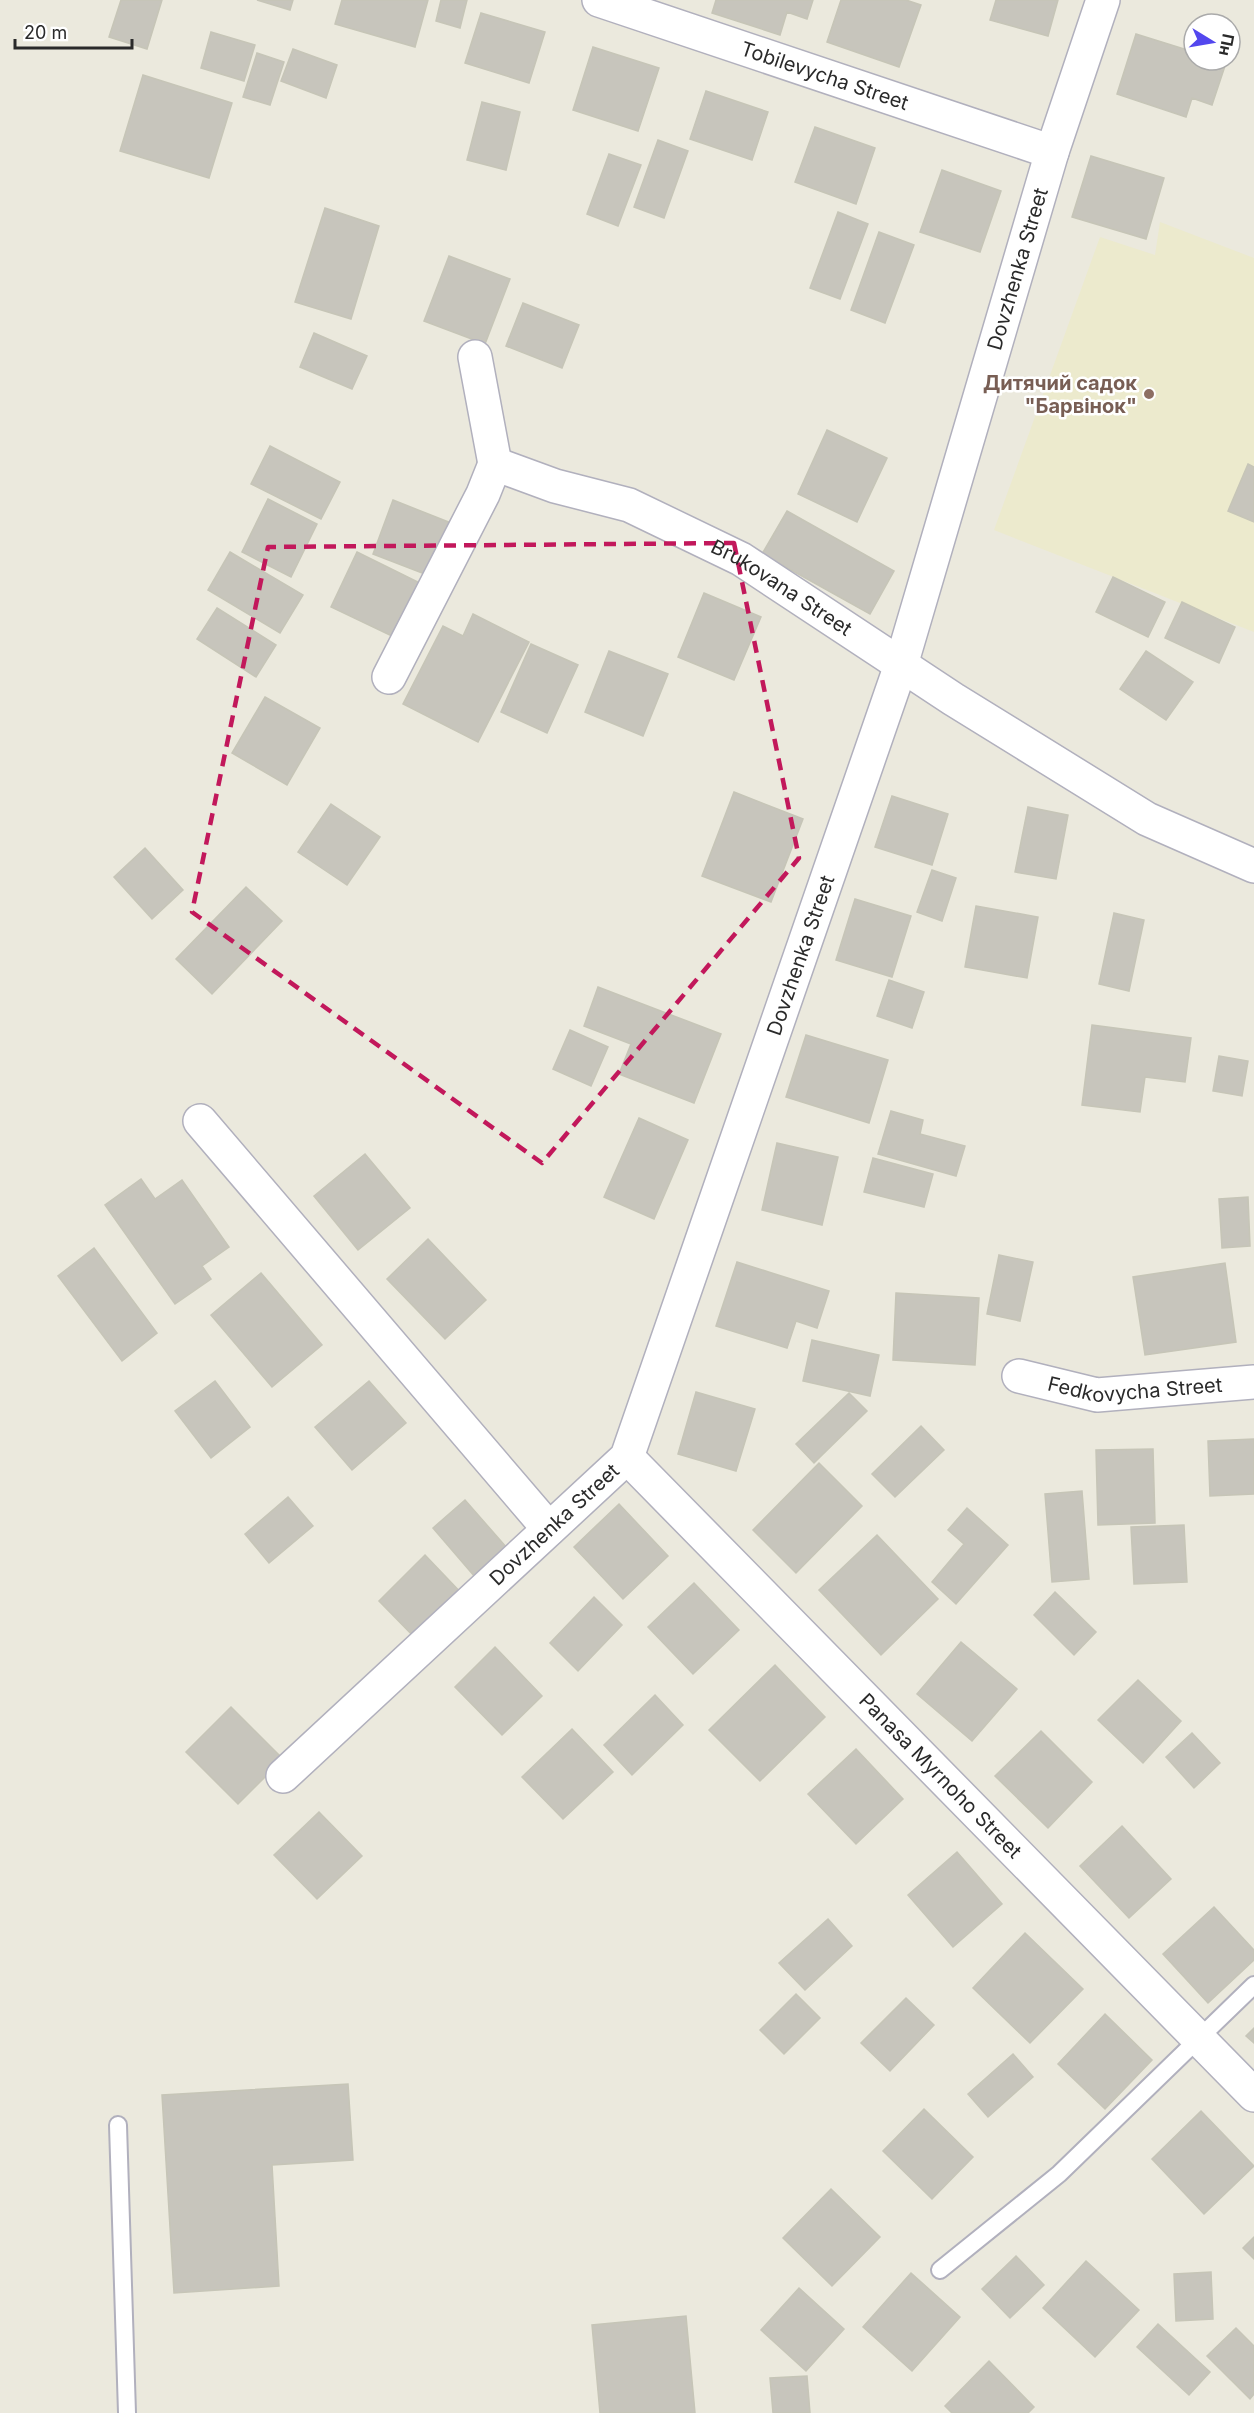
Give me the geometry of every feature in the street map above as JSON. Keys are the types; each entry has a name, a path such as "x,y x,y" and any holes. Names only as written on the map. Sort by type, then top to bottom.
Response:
{"street":[{"name":"Tobilevycha Street","path":"599,0 1052,152"},
{"name":"Dovzhenka Street","path":"283,1776 627,1457 901,665 1052,152 1102,0"},
{"path":"389,677 483,494 495,464 475,357"},
{"name":"Brukovana Street","path":"495,464 555,486 630,505 741,560 901,665 1147,819 1254,866"},
{"path":"200,1121 549,1529"},
{"name":"Fedkovycha Street","path":"1019,1376 1097,1395 1254,1382"},
{"name":"Panasa Myrnoho Street","path":"627,1457 1254,2095"}],"lane":[{"path":"940,2270 1059,2174 1200,2040 1254,1985"},
{"path":"118,2125 127,2413"}],"highlighted area":[{"path":"734,543 799,858 542,1163 192,912 268,547"}],"shaded area":[{"name":"Дитячий садок \"Барвінок\"","path":"1160,222 1254,258 1254,632 994,530 1100,237 1155,255"}],"building":[{"path":"121,0 162,0 147,49 109,37"},
{"path":"257,0 293,0 290,10"},
{"path":"342,0 428,0 415,47 335,24"},
{"path":"441,0 467,0 460,28 436,21"},
{"path":"716,0 813,0 807,19 787,12 780,35 712,13"},
{"path":"841,0 906,0 921,5 899,67 827,42"},
{"path":"996,0 1058,0 1048,36 990,20"},
{"path":"481,13 545,32 529,83 465,63"},
{"path":"211,32 255,45 244,81 201,68"},
{"path":"1136,34 1182,48 1182,72 1223,72 1212,105 1192,98 1186,117 1117,94"},
{"path":"593,47 659,68 638,131 573,110"},
{"path":"293,49 337,65 326,98 281,81"},
{"path":"257,53 284,62 270,105 243,97"},
{"path":"143,75 232,103 209,178 120,151"},
{"path":"706,91 768,112 752,160 690,139"},
{"path":"482,102 520,112 506,170 467,160"},
{"path":"815,127 875,148 856,204 795,182"},
{"path":"658,140 688,151 664,218 634,207"},
{"path":"609,154 641,165 618,226 587,214"},
{"path":"1091,156 1164,178 1146,239 1072,217"},
{"path":"942,170 1001,191 980,252 920,232"},
{"path":"325,208 379,226 351,319 295,302"},
{"path":"838,212 868,224 840,299 810,288"},
{"path":"879,232 914,245 885,323 851,310"},
{"path":"449,256 510,279 485,344 424,321"},
{"path":"523,303 579,325 562,368 506,346"},
{"path":"314,333 367,356 352,389 300,367"},
{"path":"827,430 887,458 857,522 798,494"},
{"path":"270,446 340,482 321,519 251,484"},
{"path":"1248,464 1254,467 1254,522 1228,511"},
{"path":"268,499 317,524 291,577 242,552"},
{"path":"393,500 451,523 430,576 373,554"},
{"path":"787,511 894,571 870,614 762,554"},
{"path":"230,552 303,595 280,633 208,590"},
{"path":"357,552 420,583 394,637 331,607"},
{"path":"1113,577 1165,602 1148,637 1096,612"},
{"path":"704,593 761,617 734,680 678,657"},
{"path":"1182,602 1235,627 1219,663 1165,638"},
{"path":"217,608 276,645 256,677 197,639"},
{"path":"473,614 529,642 478,742 403,704 443,626 463,636"},
{"path":"531,644 578,665 547,733 501,712"},
{"path":"609,651 668,674 643,736 585,712"},
{"path":"1146,651 1193,682 1166,720 1120,689"},
{"path":"265,697 320,728 287,785 232,753"},
{"path":"734,792 803,819 771,902 702,876"},
{"path":"892,796 948,814 932,865 875,847"},
{"path":"331,804 380,837 347,885 298,852"},
{"path":"1028,807 1068,815 1056,879 1015,872"},
{"path":"145,848 183,890 152,919 114,877"},
{"path":"932,870 956,878 942,921 917,912"},
{"path":"246,887 282,921 212,994 176,959"},
{"path":"855,899 911,916 892,977 836,960"},
{"path":"976,906 1038,917 1027,978 965,967"},
{"path":"1114,913 1144,920 1129,991 1099,984"},
{"path":"889,980 924,992 912,1028 877,1016"},
{"path":"598,987 721,1034 694,1103 619,1074 631,1044 584,1026"},
{"path":"1092,1025 1191,1038 1185,1082 1145,1077 1140,1112 1082,1105"},
{"path":"570,1030 608,1047 591,1086 553,1069"},
{"path":"806,1035 888,1060 869,1123 786,1097"},
{"path":"1219,1056 1248,1061 1242,1096 1213,1091"},
{"path":"891,1111 923,1120 920,1134 965,1146 956,1176 878,1154"},
{"path":"639,1118 688,1140 654,1219 604,1197"},
{"path":"777,1143 838,1157 822,1225 762,1210"},
{"path":"365,1154 410,1208 358,1250 314,1196"},
{"path":"873,1158 933,1174 924,1207 864,1192"},
{"path":"141,1179 155,1199 182,1180 229,1247 202,1266 211,1279 175,1304 105,1205"},
{"path":"1248,1197 1250,1246 1222,1248 1219,1199"},
{"path":"428,1239 486,1300 445,1339 387,1279"},
{"path":"94,1248 157,1333 122,1361 58,1276"},
{"path":"999,1255 1033,1262 1020,1321 987,1314"},
{"path":"737,1262 829,1291 817,1328 796,1321 787,1348 716,1326"},
{"path":"1225,1263 1236,1342 1145,1355 1133,1277"},
{"path":"261,1273 322,1345 272,1387 211,1315"},
{"path":"896,1293 979,1298 975,1365 893,1360"},
{"path":"812,1340 879,1355 870,1396 803,1381"},
{"path":"215,1381 250,1427 211,1458 175,1411"},
{"path":"369,1381 406,1423 352,1470 315,1427"},
{"path":"696,1392 755,1409 736,1471 678,1454"},
{"path":"849,1393 867,1411 814,1463 796,1444"},
{"path":"921,1426 944,1450 895,1497 872,1474"},
{"path":"1254,1439 1254,1494 1210,1496 1208,1441"},
{"path":"1153,1449 1155,1523 1098,1525 1096,1450"},
{"path":"819,1463 862,1506 796,1573 753,1530"},
{"path":"1082,1491 1089,1579 1052,1582 1045,1494"},
{"path":"288,1497 313,1526 269,1563 245,1534"},
{"path":"465,1500 514,1556 481,1584 433,1528"},
{"path":"619,1504 668,1556 623,1599 574,1547"},
{"path":"967,1508 1008,1545 956,1604 932,1582 964,1544 948,1530"},
{"path":"1184,1525 1187,1582 1134,1584 1131,1527"},
{"path":"877,1535 938,1599 881,1655 819,1590"},
{"path":"425,1555 466,1598 420,1643 379,1601"},
{"path":"694,1583 739,1630 693,1674 648,1627"},
{"path":"1055,1592 1096,1632 1074,1655 1034,1615"},
{"path":"594,1597 622,1625 578,1671 550,1643"},
{"path":"961,1642 1017,1689 972,1741 917,1694"},
{"path":"495,1647 542,1696 502,1735 455,1687"},
{"path":"775,1665 825,1717 760,1781 709,1730"},
{"path":"1138,1680 1181,1721 1143,1763 1098,1720"},
{"path":"655,1695 683,1725 632,1775 604,1745"},
{"path":"231,1707 283,1759 238,1804 186,1752"},
{"path":"572,1729 613,1772 563,1819 522,1777"},
{"path":"1041,1731 1092,1782 1048,1828 995,1776"},
{"path":"1192,1733 1220,1763 1194,1788 1166,1757"},
{"path":"856,1749 903,1799 856,1844 808,1794"},
{"path":"319,1812 362,1856 317,1899 274,1855"},
{"path":"1122,1826 1171,1879 1129,1918 1080,1866"},
{"path":"957,1852 1002,1904 953,1947 908,1895"},
{"path":"1214,1907 1254,1950 1254,1960 1208,2003 1163,1954"},
{"path":"828,1919 852,1946 805,1990 779,1963"},
{"path":"1025,1933 1083,1989 1030,2043 973,1988"},
{"path":"796,1994 820,2018 784,2054 760,2030"},
{"path":"906,1998 934,2025 890,2071 861,2043"},
{"path":"1105,2014 1152,2060 1105,2109 1058,2064"},
{"path":"1254,2028 1254,2043 1246,2036"},
{"path":"1013,2054 1033,2077 988,2117 968,2094"},
{"path":"348,2084 353,2160 272,2165 279,2286 174,2293 162,2095"},
{"path":"924,2109 973,2157 932,2199 883,2151"},
{"path":"1201,2111 1254,2166 1204,2214 1152,2159"},
{"path":"831,2189 880,2237 832,2286 783,2238"},
{"path":"1254,2237 1254,2259 1243,2248"},
{"path":"1016,2256 1044,2285 1010,2318 982,2289"},
{"path":"1086,2261 1139,2310 1095,2357 1043,2308"},
{"path":"1211,2272 1213,2319 1176,2321 1174,2274"},
{"path":"911,2273 960,2317 912,2371 863,2327"},
{"path":"799,2288 844,2329 806,2371 761,2330"},
{"path":"686,2316 695,2413 600,2413 592,2325"},
{"path":"1158,2324 1210,2372 1189,2395 1137,2347"},
{"path":"1236,2328 1254,2346 1254,2394 1250,2399 1207,2356"},
{"path":"989,2361 1034,2407 1028,2413 952,2413 945,2406"},
{"path":"807,2376 810,2413 773,2413 770,2378"}],"place":[{"name":"Дитячий садок \"Барвінок\"","path":"1149,394"}]}
